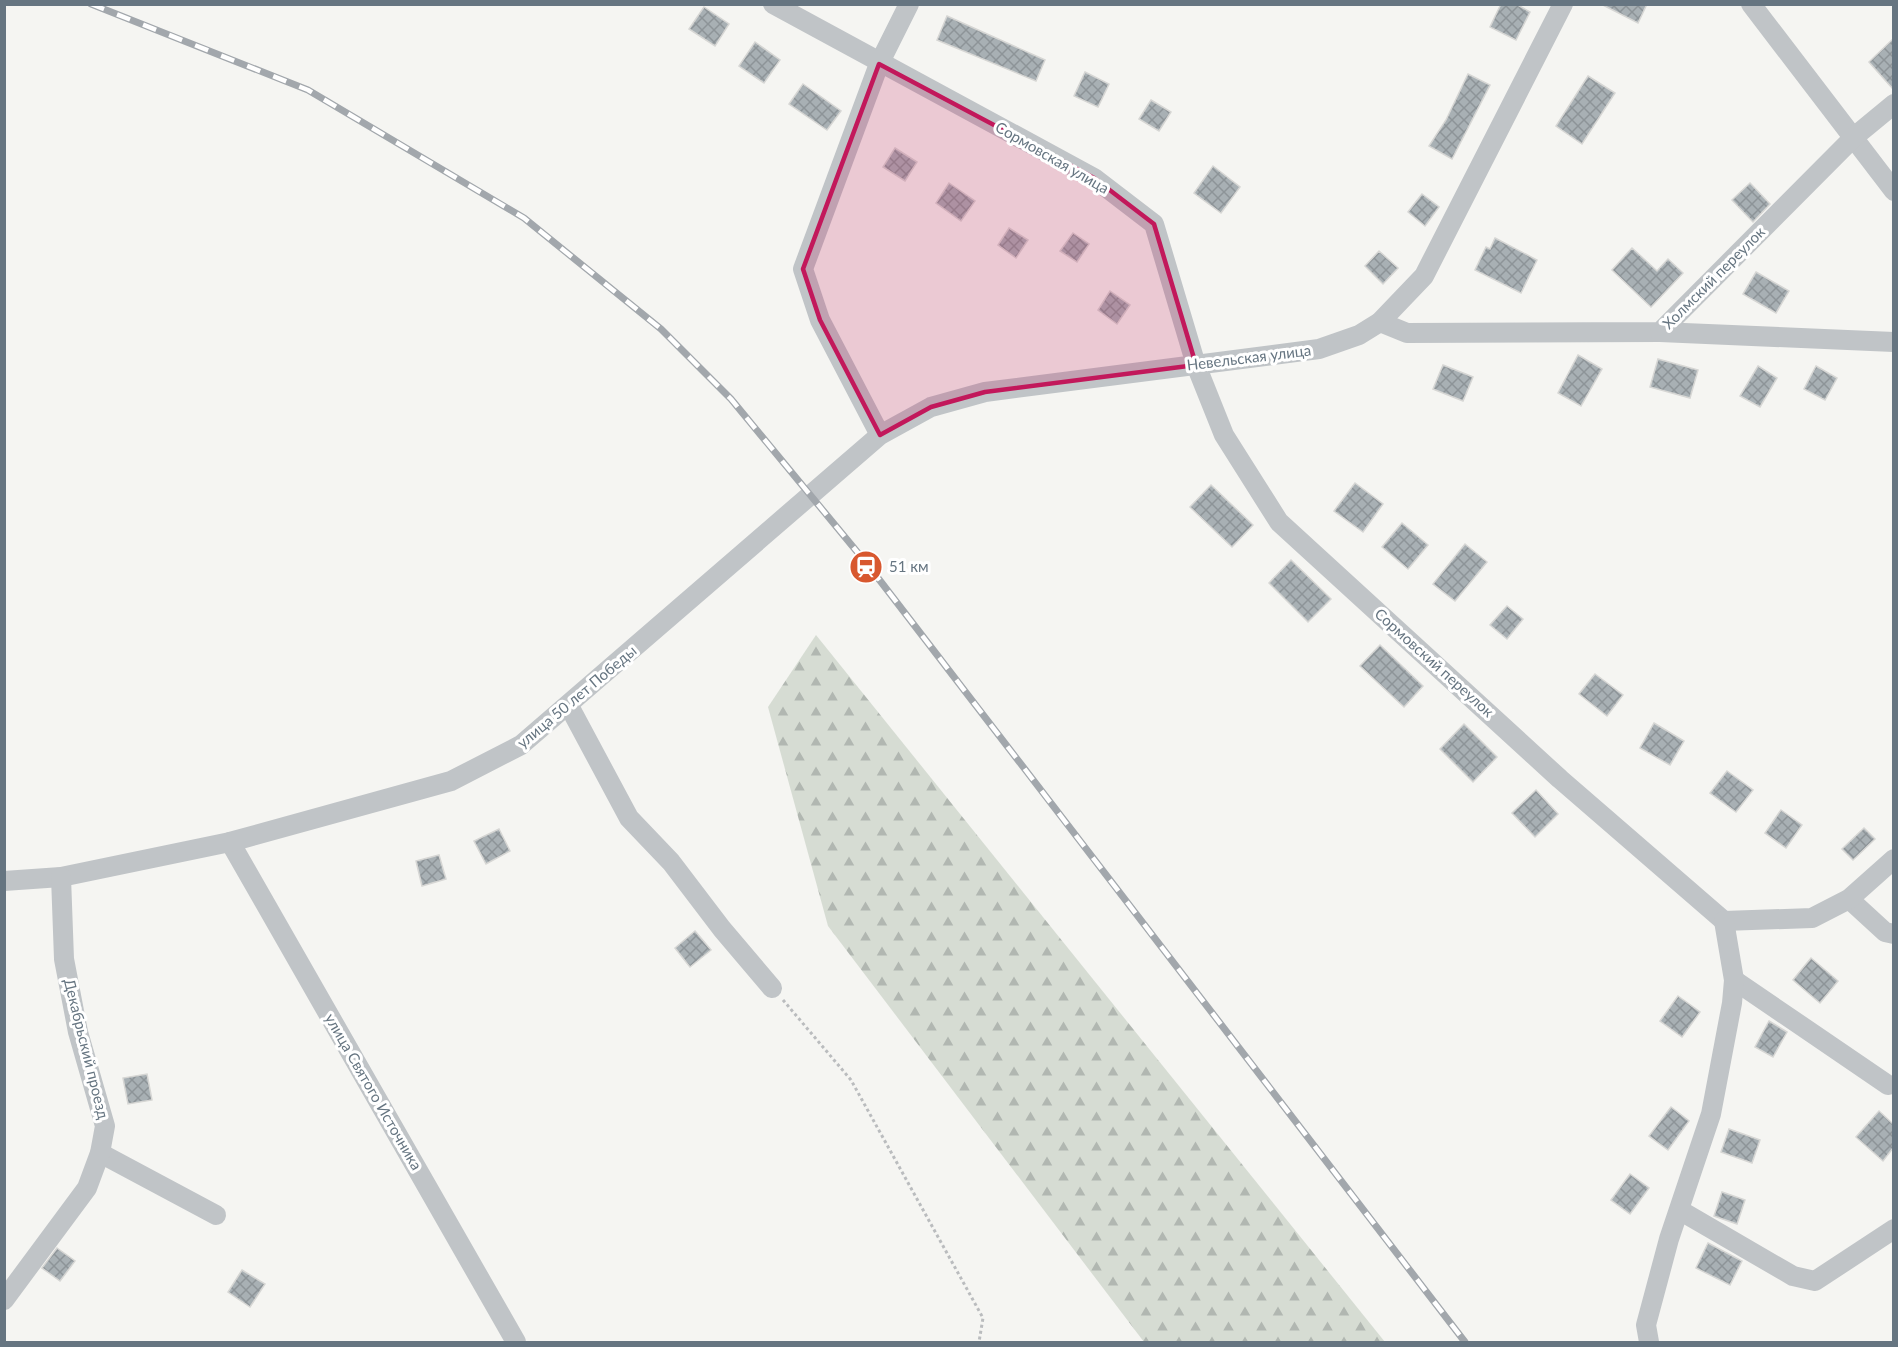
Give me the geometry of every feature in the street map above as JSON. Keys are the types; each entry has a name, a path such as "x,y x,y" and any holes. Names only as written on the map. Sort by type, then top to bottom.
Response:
{"street":[{"name":"Сормовская улица","path":"773,4 879,64 1094,178 1154,224 1196,365"},
{"path":"880,435 820,320 803,269 879,64 909,4"},
{"name":"Невельская улица","path":"812,495 880,435 931,407 985,392 1319,349 1359,335 1380,322 1424,276 1563,4"},
{"path":"1751,4 1893,191"},
{"name":"Холмский переулок","path":"1380,322 1407,333 1660,332 1854,137 1893,104"},
{"path":"1660,332 1893,342"},
{"name":"Сормовский переулок","path":"1196,365 1224,435 1279,522 1560,779 1724,921"},
{"name":"улица 50 лет Победы","path":"4,881 61,877 230,842 451,781 521,746 812,495"},
{"path":"569,706 628,818 671,862 722,929 772,988"},
{"name":"улица Святого Источника","path":"230,842 516,1342"},
{"path":"1647,1334 1669,1239 1681,1211 1711,1114 1732,1003 1734,980 1724,921 1812,918 1849,899 1893,859"},
{"name":"Декабрьский проезд","path":"4,1300 87,1188 100,1153 105,1126 78,1032 64,959 61,877"},
{"path":"1849,899 1885,932 1893,934"},
{"path":"1734,980 1888,1085"},
{"path":"100,1153 216,1215"},
{"path":"1681,1211 1793,1276 1815,1281 1893,1229"}],"path":[{"path":"772,988 851,1080 983,1318 979,1342"}],"highlighted area":[{"path":"879,64 1094,178 1154,224 1196,365 985,392 931,407 880,435 820,320 803,269"}],"green space":[{"path":"816,635 1385,1342 1144,1342 828,926 768,707"}],"building":[{"path":"1501,4 1516,4 1530,12 1516,40 1490,27"},
{"path":"1601,4 1647,4 1638,23"},
{"path":"704,7 729,24 715,46 689,29"},
{"path":"947,16 1045,60 1036,81 937,40"},
{"path":"1893,39 1893,89 1869,62"},
{"path":"755,42 780,60 764,83 739,66"},
{"path":"1085,72 1109,84 1098,107 1074,96"},
{"path":"1468,74 1490,85 1452,159 1429,146 1446,120"},
{"path":"1588,76 1615,93 1582,144 1556,126"},
{"path":"803,84 841,111 827,130 789,104"},
{"path":"1151,100 1171,112 1159,131 1139,119"},
{"path":"895,148 917,162 905,181 883,167"},
{"path":"1213,166 1240,187 1221,213 1194,193"},
{"path":"949,183 975,201 961,221 936,203"},
{"path":"1750,183 1770,204 1753,222 1732,200"},
{"path":"1422,194 1439,207 1425,226 1408,212"},
{"path":"1009,228 1028,240 1016,258 998,245"},
{"path":"1073,233 1089,244 1077,262 1060,251"},
{"path":"1495,238 1537,260 1521,293 1475,270 1486,247 1490,249"},
{"path":"1632,248 1657,271 1668,259 1683,273 1651,307 1612,270"},
{"path":"1379,251 1398,268 1383,284 1365,266"},
{"path":"1756,272 1789,291 1776,313 1743,294"},
{"path":"1110,291 1130,305 1117,324 1098,310"},
{"path":"1578,355 1602,369 1581,406 1558,393"},
{"path":"1658,359 1698,370 1690,398 1650,387"},
{"path":"1443,365 1473,377 1463,401 1433,389"},
{"path":"1758,366 1777,378 1760,407 1740,396"},
{"path":"1816,366 1837,378 1825,400 1804,389"},
{"path":"1355,483 1383,504 1363,532 1334,511"},
{"path":"1211,485 1253,525 1232,547 1190,507"},
{"path":"1402,523 1428,545 1408,569 1382,547"},
{"path":"1465,544 1487,562 1455,601 1433,584"},
{"path":"1291,560 1331,599 1308,622 1269,583"},
{"path":"1507,606 1523,619 1507,639 1490,625"},
{"path":"1380,645 1423,686 1404,707 1360,666"},
{"path":"1595,674 1623,695 1607,716 1579,694"},
{"path":"1654,723 1684,741 1670,765 1640,748"},
{"path":"1464,724 1497,757 1473,782 1440,749"},
{"path":"1727,771 1753,790 1736,812 1710,793"},
{"path":"1536,790 1558,814 1535,837 1512,813"},
{"path":"1781,810 1802,825 1786,848 1765,833"},
{"path":"1864,828 1875,839 1853,860 1842,849"},
{"path":"499,829 510,851 486,864 474,841"},
{"path":"439,855 446,879 422,886 416,861"},
{"path":"695,931 711,950 690,967 675,948"},
{"path":"1811,958 1838,981 1820,1003 1793,980"},
{"path":"1678,996 1700,1012 1682,1037 1660,1021"},
{"path":"1769,1021 1787,1032 1773,1057 1755,1047"},
{"path":"147,1074 152,1100 128,1104 123,1078"},
{"path":"1671,1107 1689,1121 1668,1150 1649,1136"},
{"path":"1879,1111 1893,1124 1893,1148 1883,1161 1856,1137"},
{"path":"1729,1129 1760,1140 1752,1163 1721,1152"},
{"path":"1630,1174 1649,1188 1630,1214 1611,1200"},
{"path":"1722,1192 1745,1200 1737,1224 1714,1216"},
{"path":"1708,1243 1742,1261 1730,1285 1696,1268"},
{"path":"57,1248 75,1261 60,1281 42,1268"},
{"path":"242,1270 265,1284 250,1307 228,1292"}],"railway":[{"path":"91,4 308,90 524,218 661,329 731,399 868,565 1465,1342"}],"place":[{"name":"51 км","path":"866,567"}]}
